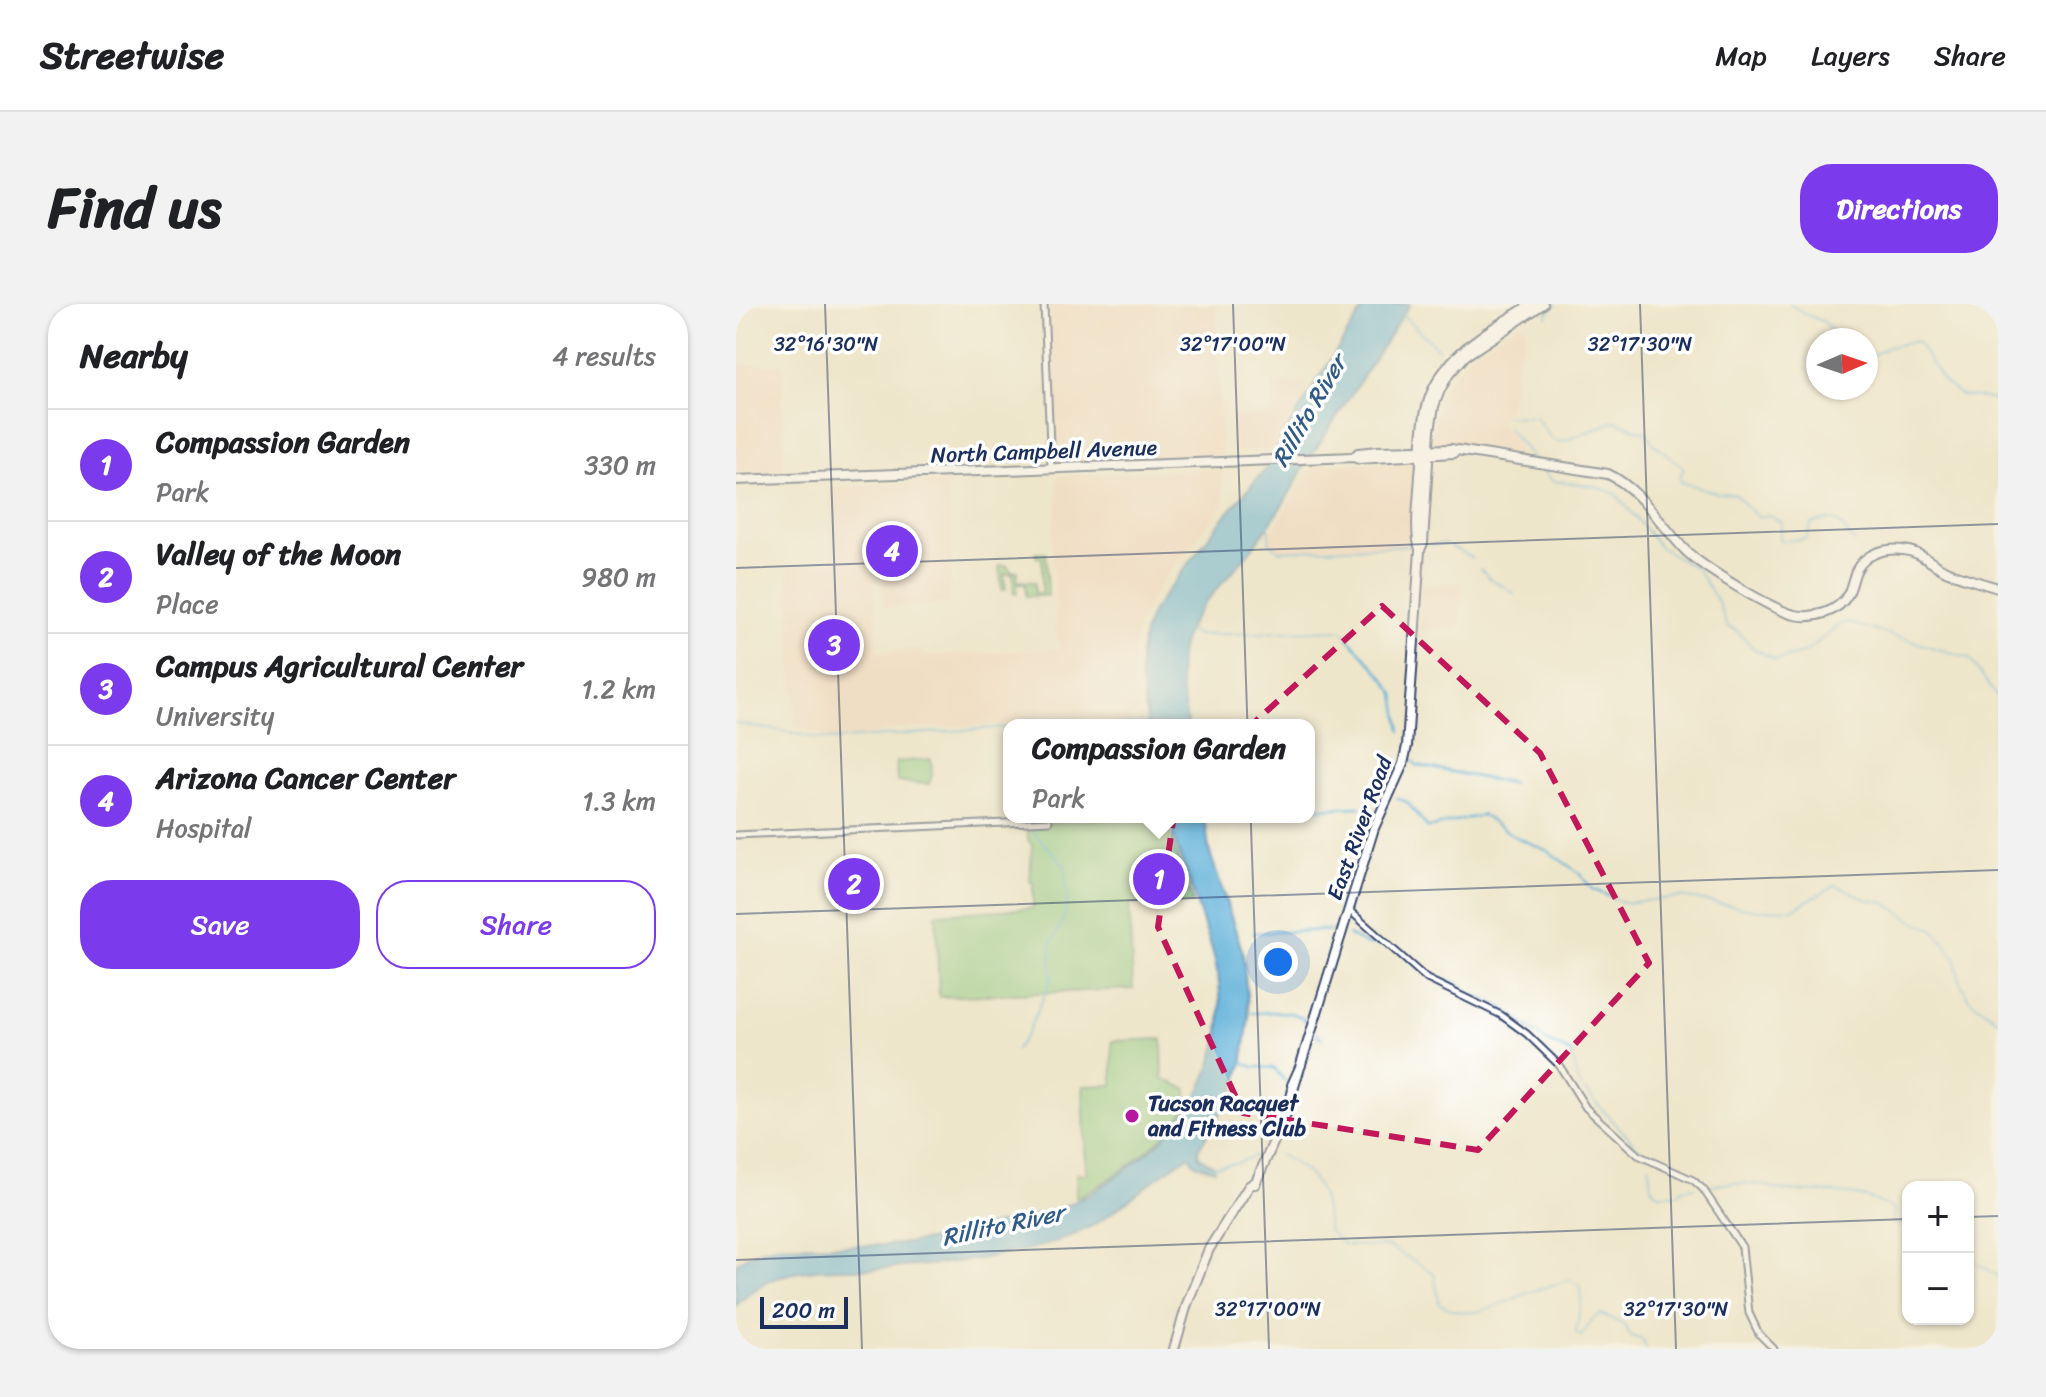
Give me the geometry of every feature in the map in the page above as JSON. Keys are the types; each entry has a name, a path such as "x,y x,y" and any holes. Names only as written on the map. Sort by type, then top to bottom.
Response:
{"main road":[{"name":"East River Road","path":"1177,1349 1209,1249 1249,1186 1255,1182 1269,1155 1293,1090 1292,1085 1301,1065 1374,828 1396,782 1407,746 1429,399 1438,378 1468,345 1532,304"},
{"name":"East River Road","path":"1425,452 1434,406 1449,374 1472,351 1543,304"},
{"name":"North Campbell Avenue","path":"736,480 1354,457 1358,453 1368,452 1467,452 1615,477 1692,557 1773,607 1796,615 1817,615 1832,610 1845,599 1864,560 1877,552 1890,550 1913,552 1943,570 1998,588"}],"street":[{"path":"1044,304 1051,469"},
{"path":"736,835 1004,823"},
{"path":"1348,909 1427,979 1501,1015 1529,1035 1559,1065 1586,1108 1638,1155 1693,1180 1703,1189 1742,1247 1749,1313 1759,1334 1774,1349"}],"highlighted area":[{"path":"1382,606 1540,753 1649,963 1478,1150 1243,1113 1158,927 1177,793"}],"shaded area":[{"path":"1050,304 1216,304 1222,455 1057,462"},
{"path":"1521,322 1529,333 1517,357 1510,405 1500,422 1515,441 1520,455 1435,445 1437,405 1447,382 1472,354"},
{"path":"782,364 784,470 736,472 736,365"},
{"path":"1305,382 1305,395 1274,446 1269,450 1234,452 1232,416 1274,415 1273,384"},
{"path":"1412,461 1417,467 1413,548 1279,550 1270,542 1270,534 1316,465"},
{"path":"1222,469 1224,504 1156,590 1139,622 1132,656 1137,714 1128,716 1129,719 1003,719 1003,724 895,729 866,736 830,738 795,725 788,566 832,564 829,488 947,482 953,540 949,604 884,607 882,563 873,564 877,651 922,650 924,656 1060,649 1056,633 1052,535 1057,476"},
{"path":"1463,582 1458,628 1418,631 1422,586"}],"green space":[{"path":"1046,552 1048,596 1026,596 1025,583 1017,584 1017,594 1013,593 1013,574 1004,574 1006,589 1002,590 999,566 1006,565 1012,572 1018,571 1017,581 1035,582 1035,593 1042,593 1042,558 1036,557 1035,553"},
{"path":"931,759 929,784 897,782 896,762"},
{"path":"1166,823 1193,903 1129,905 1133,989 939,997 936,914 1033,908 1033,882 1030,882 1032,845 1028,840 1027,824"},
{"name":"Tucson Racquet and Fitness Club","path":"1162,1039 1163,1079 1187,1089 1186,1107 1152,1147 1105,1182 1076,1198 1076,1174 1086,1174 1083,1086 1113,1085 1112,1041"}],"water":[{"name":"Rillito River","path":"1366,304 1410,304 1271,522 1193,620 1182,645 1179,665 1187,719 1147,719 1140,654 1153,610 1221,521 1268,466 1284,434"},
{"name":"Rillito River","path":"1169,823 1206,823 1209,850 1243,953 1249,1018 1242,1065 1233,1093 1198,1150 1199,1157 1214,1165 1214,1170 1195,1164 1189,1156 1103,1219 1070,1237 1046,1245 938,1264 827,1269 789,1274 753,1291 736,1306 736,1263 753,1253 775,1246 880,1245 922,1241 1046,1212 1090,1194 1149,1152 1192,1104 1207,1077 1216,1048 1220,1017 1219,984 1212,949"}],"waterway":[{"path":"1547,317 1557,304"},
{"path":"1790,304 1829,328"},
{"path":"1402,314 1438,349"},
{"path":"1878,352 1888,347 1917,341 1942,380 1960,395 1998,400"},
{"path":"1506,416 1536,417 1551,439 1562,442 1615,421 1647,433 1654,444 1684,468 1681,482 1718,493 1735,494 1757,517 1769,515 1782,523 1779,539 1806,538 1812,523 1834,520 1855,542"},
{"path":"1507,427 1532,458"},
{"path":"1538,466 1552,481 1595,486 1616,494 1660,547 1697,569 1718,602 1727,626 1737,631 1753,648 1776,660 1806,652 1846,622 1969,658 1998,698"},
{"path":"1269,524 1269,542 1280,551 1414,545"},
{"path":"1429,544 1446,544"},
{"path":"1450,546 1472,558"},
{"path":"1481,569 1506,588"},
{"path":"1510,591 1514,593"},
{"path":"1186,629 1197,635 1341,630 1395,694 1401,731"},
{"path":"736,723 830,740 1003,727"},
{"path":"1412,761 1417,765 1512,784"},
{"path":"1397,798 1407,802 1428,828 1482,815 1516,837 1548,851 1579,873 1592,889 1624,903 1680,897 1759,910 1792,909 1836,885 1868,900 1884,902 1913,921 1933,929 1955,957 1960,982 1969,999 1998,1020"},
{"path":"1315,809 1360,807"},
{"path":"1015,1050 1027,1034 1051,980 1051,945 1064,918 1067,902 1065,865 1034,833 1031,823"},
{"path":"1253,933 1336,930"},
{"path":"1348,935 1368,945 1385,944"},
{"path":"1397,949 1431,976 1461,985 1472,995 1502,1007 1546,1041 1572,1053 1577,1080 1582,1087"},
{"path":"1252,1013 1287,1013 1305,1020"},
{"path":"1317,1034 1321,1038"},
{"path":"1242,1062 1254,1067 1274,1068 1285,1081"},
{"path":"1585,1091 1646,1156"},
{"path":"1212,1167 1240,1162 1256,1155"},
{"path":"1280,1155 1303,1170 1317,1185 1324,1203 1328,1230 1344,1245 1390,1247 1434,1273 1439,1303 1451,1309 1473,1312 1570,1280 1580,1286 1576,1333 1581,1336 1594,1318 1601,1314 1624,1325 1631,1336 1643,1340 1646,1349"},
{"path":"1649,1166 1651,1187 1659,1194 1678,1194 1682,1189 1696,1187"},
{"path":"1703,1186 1746,1183 1786,1191 1856,1195 1894,1210 1892,1223 1902,1227"},
{"path":"1974,1261 1998,1276"}],"place":[{"name":"Arizona Cancer Center","path":"892,551"},
{"name":"Campus Agricultural Center","path":"834,645"},
{"name":"Compassion Garden","path":"1159,879"},
{"name":"Valley of the Moon","path":"854,884"},
{"name":"Tucson Racquet and Fitness Club","path":"1132,1116"}]}
